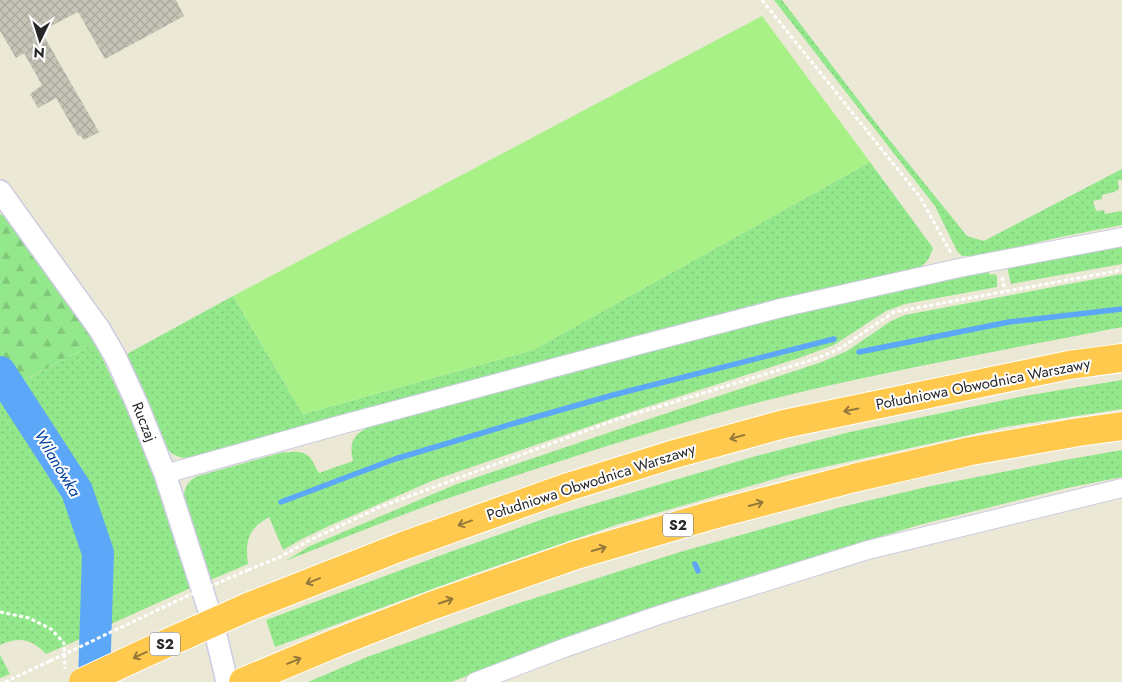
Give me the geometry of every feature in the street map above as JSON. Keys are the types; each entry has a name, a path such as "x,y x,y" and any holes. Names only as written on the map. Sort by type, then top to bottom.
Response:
{"highway":[{"name":"Południowa Obwodnica Warszawy","path":"74,677 145,653 248,607 403,546 568,487 671,455 784,424 1069,365 1122,358"},
{"name":"S2","path":"240,681 431,606 576,556 690,522 854,478 971,451 1122,426"}],"street":[{"name":"Ruczaj","path":"0,191 100,330 116,358 165,474 213,623 240,681"},
{"path":"165,474 340,425 781,308 959,268 1122,237"},
{"path":"475,682 658,615 868,550 1122,488"}],"path":[{"path":"762,0 920,197 959,268"},
{"path":"5,682 185,597 282,556 310,540 389,503 615,420 815,359 839,349 894,312 1122,270"},
{"path":"0,612 29,618 52,629 64,643 74,677"}],"green space":[{"path":"774,0 782,0 879,127 967,236 984,241 1122,169 1122,180 1118,180 1119,189 1102,195 1102,199 1093,201 1096,211 1104,210 1105,214 1121,211 1122,225 977,256 962,256 957,251 935,206"},
{"path":"762,16 870,162 533,350 303,414 233,296"},
{"path":"870,162 933,248 927,261 916,269 193,458 180,457 169,451 125,355 233,296 303,414 533,350"},
{"path":"0,214 4,216 95,343 3,391 0,387"},
{"path":"1122,241 1122,264 1011,284 1007,267"},
{"path":"988,270 990,275 995,274 997,277 997,287 905,304 886,311 834,345 434,480 331,525 283,550 269,517 252,531 247,549 248,564 208,581 183,497 188,484 198,476 280,453 293,452 301,452 308,456 319,473 353,461 351,450 353,441 359,433 369,427 696,337"},
{"path":"1122,274 1122,327 861,378 707,416 573,457 440,501 285,561 310,546 457,484 822,362 847,351 891,321 905,315"},
{"path":"95,343 157,474 193,587 102,628 105,579 97,521 83,487 17,384"},
{"path":"1122,380 1122,409 1005,427 788,475 619,524 479,572 275,647 266,620 546,518 756,456 850,432 1024,396"},
{"path":"0,387 68,493 80,522 86,554 87,636 46,654 36,645 25,641 13,640 0,645"},
{"path":"1122,450 1122,477 1067,488 919,525 816,556 607,624 451,682 308,682 367,657 513,605 680,552 841,507 931,486"},
{"path":"0,655 10,674 0,678"}],"building":[{"path":"0,0 176,0 184,16 105,59 78,12 41,31 99,132 84,140 80,135 78,136 56,98 38,108 30,94 42,85 24,53 16,58 0,31"}],"waterway":[{"path":"859,352 1009,322 1122,309"},
{"path":"281,502 395,459 522,421 613,395 834,339"},
{"name":"Wilanówka","path":"0,372 77,491 98,553 94,682"},
{"path":"695,564 698,571"}]}
